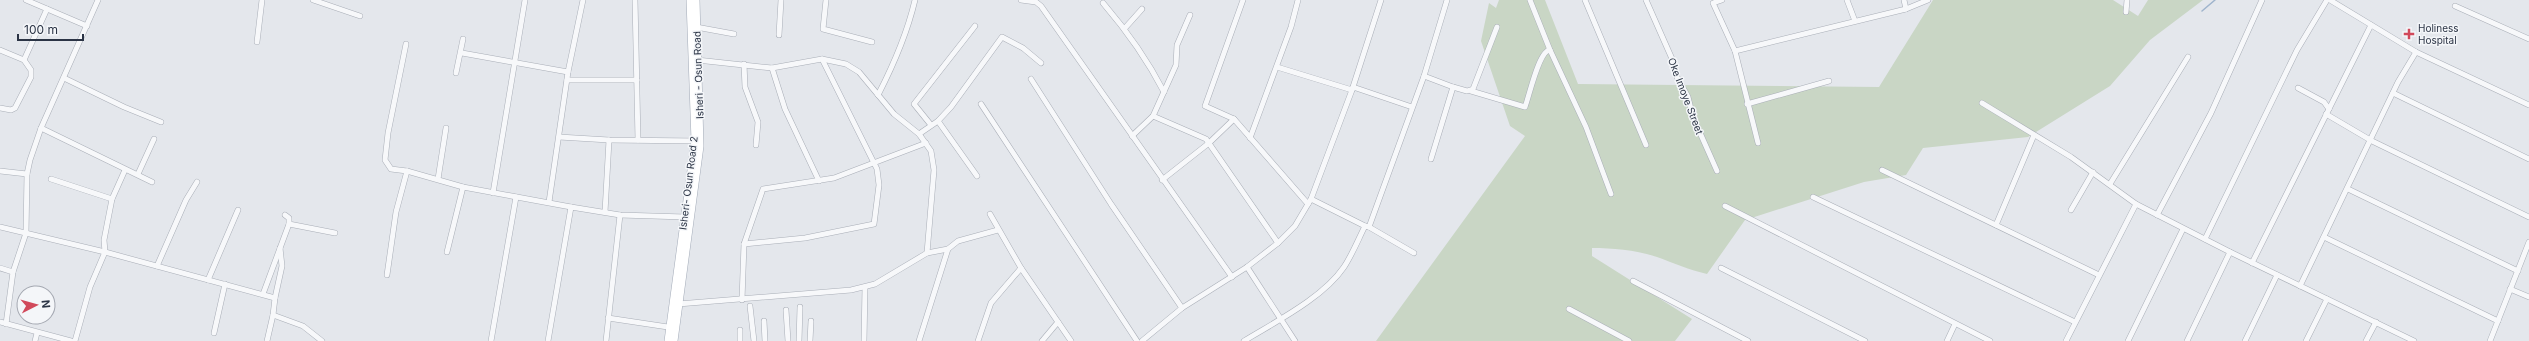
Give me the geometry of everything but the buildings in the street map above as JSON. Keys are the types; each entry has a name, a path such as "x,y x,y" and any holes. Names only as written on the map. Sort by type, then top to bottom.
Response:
{"main road":[{"name":"Isheri- Osun Road 2","path":"668,341 668,327 697,141 690,0"},
{"name":"Isheri - Osun Road","path":"674,341 697,141 696,0"}],"street":[{"path":"26,0 87,26"},
{"path":"6,324 13,272 26,233 27,174 41,128 98,0"},
{"path":"257,42 262,0"},
{"path":"313,0 360,16"},
{"path":"493,193 525,0"},
{"path":"549,202 568,72 583,0"},
{"path":"635,0 638,140"},
{"path":"779,35 781,0"},
{"path":"826,0 823,29 872,42"},
{"path":"878,95 898,55 908,29 915,0"},
{"path":"1021,0 1036,2 1041,6 1162,180 1232,277"},
{"path":"1243,0 1205,103 1207,108 1234,119 1310,201 1367,227 1414,253"},
{"path":"1250,138 1277,67 1298,0"},
{"path":"1142,341 1182,308 1247,267 1278,243 1295,226 1310,201 1353,88 1381,0"},
{"path":"1244,341 1280,319 1333,280 1351,254 1367,227 1424,76 1447,0"},
{"path":"1530,0 1550,50 1586,127 1611,194"},
{"path":"1585,0 1646,145"},
{"name":"Oke Imoye Street","path":"1646,0 1673,61 1677,77 1688,97 1693,117 1717,171"},
{"path":"1722,0 1713,1 1735,51 1747,104 1758,143"},
{"path":"1847,0 1855,21"},
{"path":"1904,0 1906,9"},
{"path":"1735,51 1906,9 1928,0"},
{"path":"2126,12 2127,0"},
{"path":"2157,215 2211,113 2262,0"},
{"path":"2205,239 2297,50 2327,0"},
{"path":"2330,0 2416,52 2529,105"},
{"path":"1103,3 1125,28 1151,66 1164,92"},
{"path":"2455,6 2529,39"},
{"path":"24,60 47,9"},
{"path":"1125,28 1142,9"},
{"path":"1132,136 1153,116 1176,65 1177,45 1190,15"},
{"path":"2252,263 2371,25"},
{"path":"931,125 914,104 974,26"},
{"path":"696,27 734,34"},
{"path":"1471,91 1497,27"},
{"path":"919,134 938,121 1002,37 1023,48 1041,63"},
{"path":"456,73 462,53 464,39"},
{"path":"406,44 388,133 385,160 392,169 408,171 463,187 571,207 620,215 685,217"},
{"path":"0,50 24,60 32,70 31,77 18,104 11,110 0,108"},
{"path":"1424,76 1453,87 1525,107 1539,63 1544,53 1550,50"},
{"path":"2300,286 2372,141 2393,93 2416,52"},
{"path":"462,53 568,72"},
{"path":"2110,184 2188,57"},
{"path":"744,244 805,238 874,224 879,185 874,163 822,59"},
{"path":"697,60 772,68 822,59 846,64 859,72 894,114 919,134 926,143 934,160 927,253"},
{"path":"744,64 745,87 758,122 756,145"},
{"path":"1277,67 1353,88 1412,107"},
{"path":"772,68 781,100 819,181"},
{"path":"64,78 124,107 161,122"},
{"path":"1032,79 1111,204 1182,308"},
{"path":"567,80 637,80"},
{"path":"1747,104 1829,81"},
{"path":"1432,159 1453,87"},
{"path":"2298,88 2324,102 2329,109"},
{"path":"2393,93 2529,159"},
{"path":"1982,103 2093,172 2136,204 2183,229 2414,341"},
{"path":"981,104 1137,341"},
{"path":"2326,114 2372,141 2529,217"},
{"path":"1153,116 1202,137 1209,143 1278,243"},
{"path":"1162,180 1209,143 1234,119"},
{"path":"938,121 977,176"},
{"path":"41,128 152,182"},
{"path":"438,179 446,128"},
{"path":"1996,225 2034,135"},
{"path":"559,137 609,140 697,141"},
{"path":"138,174 154,139"},
{"path":"605,212 609,140"},
{"path":"742,300 744,244 763,189 834,178 926,143"},
{"path":"75,341 90,287 105,252 104,240 112,199 125,170"},
{"path":"1882,170 2099,275"},
{"path":"0,171 27,174"},
{"path":"387,275 396,212 408,171"},
{"path":"2071,210 2093,172"},
{"path":"51,179 112,199"},
{"path":"157,266 186,200 197,182"},
{"path":"447,252 463,187"},
{"path":"2348,188 2518,271"},
{"path":"491,341 516,197"},
{"path":"1813,197 2075,322"},
{"path":"2066,341 2136,204"},
{"path":"1725,206 1990,341"},
{"path":"548,341 571,207"},
{"path":"208,280 238,210"},
{"path":"990,214 1021,268 1071,341"},
{"path":"263,294 289,224 289,218 285,215"},
{"path":"606,341 620,215"},
{"path":"289,224 335,233"},
{"path":"0,226 105,252 275,298"},
{"path":"2128,341 2183,229"},
{"path":"678,304 742,300 851,290 865,287 875,284 927,253 948,249 958,241 998,230"},
{"path":"2324,237 2498,321"},
{"path":"2490,341 2529,242"},
{"path":"267,341 282,266 280,245"},
{"path":"919,341 948,249"},
{"path":"2187,341 2230,252"},
{"path":"1247,267 1295,341"},
{"path":"0,268 13,272"},
{"path":"978,341 991,302 1021,268"},
{"path":"1721,268 1865,341"},
{"path":"2245,341 2277,275"},
{"path":"1634,281 1748,341"},
{"path":"214,333 225,284"},
{"path":"864,341 865,287"},
{"path":"2510,289 2529,297"},
{"path":"2306,341 2327,299"},
{"path":"750,306 754,341"},
{"path":"799,341 800,307"},
{"path":"1569,309 1629,341"},
{"path":"786,310 788,341"},
{"path":"273,315 299,324 322,341"},
{"path":"608,318 668,327"},
{"path":"764,321 765,341"},
{"path":"810,341 811,321"},
{"path":"0,322 71,341"},
{"path":"1042,341 1058,322"},
{"path":"2366,341 2376,322"},
{"path":"1947,341 1955,324"},
{"path":"740,330 740,341"},
{"path":"35,341 38,333"}],"green space":[{"path":"1499,0 1545,0 1578,84 1879,87 1933,0 2113,0 2138,16 2148,0 2203,0 2150,40 2110,86 2028,137 1923,148 1906,175 1864,182 1745,220 1707,274 1657,257 1633,251 1592,248 1592,256 1692,319 1675,341 1376,341 1525,136 1510,126 1481,41 1489,3 1496,8"}],"waterway":[{"path":"2202,11 2215,0"}],"place":[{"name":"Holiness Hospital","path":"2409,34"}]}
